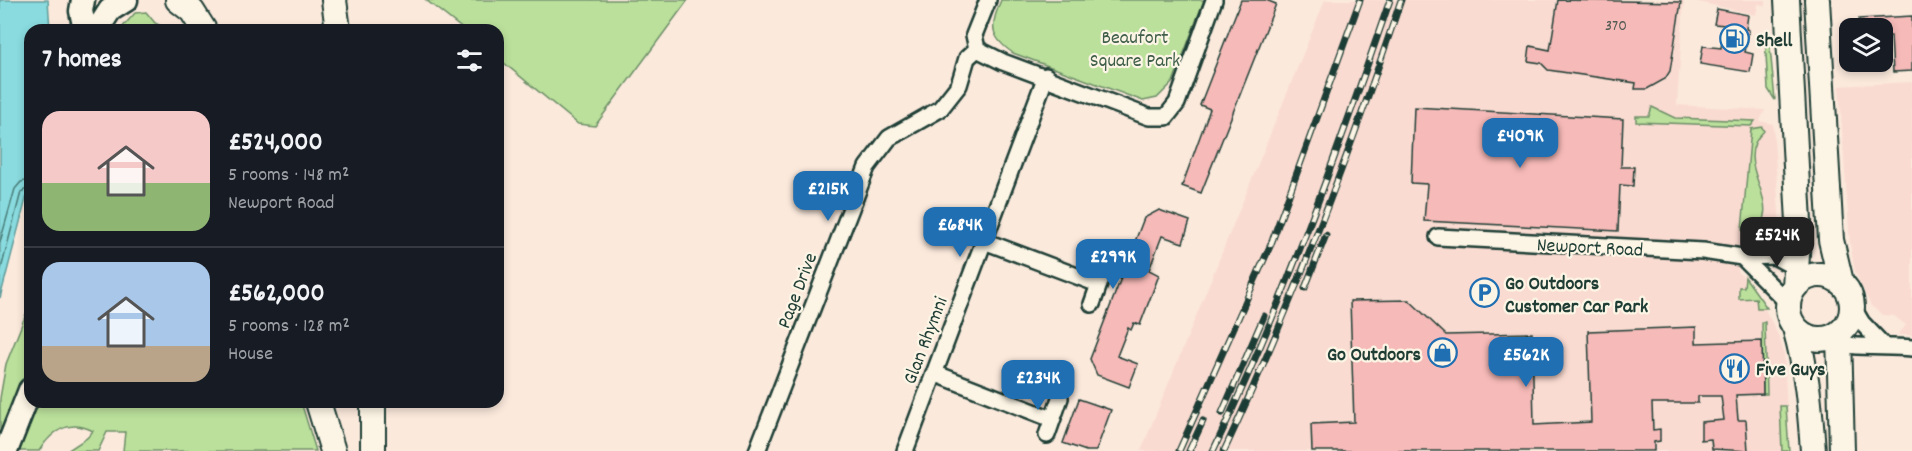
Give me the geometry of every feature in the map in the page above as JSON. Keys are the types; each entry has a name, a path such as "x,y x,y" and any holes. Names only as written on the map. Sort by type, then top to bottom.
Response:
{"main road":[{"path":"178,0 192,10 200,24"},
{"path":"334,0 337,24"},
{"path":"1787,0 1798,222 1798,283 1790,319 1803,356 1809,391 1813,451"},
{"path":"1817,0 1831,240 1841,282 1850,296 1852,306 1848,323 1833,340 1842,451"},
{"path":"1798,283 1830,276 1841,282"},
{"path":"1795,328 1807,337 1833,340"},
{"path":"320,408 333,451"},
{"path":"373,408 373,451"}],"street":[{"path":"83,0 81,11 84,24"},
{"path":"101,24 110,10 126,0"},
{"path":"988,0 974,35 977,49 1003,62 1046,76 1149,117 1166,117 1177,103 1214,0"},
{"name":"Page Drive","path":"757,451 867,167 889,138 940,110 959,85 968,58 977,49"},
{"name":"Glan Rhymni","path":"905,451 1046,76"},
{"name":"Newport Road","path":"1438,237 1703,252 1742,257 1774,256 1798,283"},
{"path":"984,241 1098,284"},
{"path":"1742,257 1798,283"},
{"path":"1092,304 1106,266"},
{"path":"1852,306 1862,323 1884,346"},
{"path":"1833,340 1864,348 1884,346 1912,348"},
{"path":"934,373 1052,419"},
{"path":"1047,435 1060,398"},
{"path":"6,451 24,405"}],"shaded area":[{"path":"1325,0 1684,0 1677,105 1765,110 1760,121 1773,124 1780,227 1775,236 1765,242 1742,243 1738,273 1745,277 1757,293 1780,339 1784,353 1789,451 1141,451"},
{"path":"1690,0 1766,0 1766,6 1758,4 1756,15"},
{"path":"1912,82 1912,335 1898,335 1906,325 1894,316 1883,315 1871,306 1855,272 1850,244 1839,86"}],"green space":[{"path":"426,0 688,0 595,126 578,124 504,63 504,24 456,24"},
{"name":"Beaufort Square Park","path":"1001,0 1204,0 1173,82 1157,98 1143,101 1013,53 999,41 994,30 995,16"},
{"path":"146,12 157,24 125,24 135,13"},
{"path":"1765,37 1769,37 1775,100 1768,89"},
{"path":"1652,107 1675,118 1755,121 1751,126 1636,122 1636,116 1649,116"},
{"path":"1762,127 1764,131 1754,144 1752,157 1765,211 1761,223 1750,235 1742,230 1751,129"},
{"path":"1745,277 1767,308 1757,308 1756,298 1739,299 1739,287 1744,287"},
{"path":"24,319 24,378 0,439 0,398 6,364"},
{"path":"1765,322 1767,394 1763,394 1762,323"},
{"path":"1780,406 1786,406 1789,451 1782,451"},
{"path":"37,408 303,408 316,451 123,451 125,432 107,432 98,451 67,451 87,438 93,431 77,426 56,432 39,451 19,451"}],"water":[{"path":"0,0 48,0 50,24 24,24 24,207 0,298"}],"building":[{"path":"1241,0 1266,0 1276,4 1201,193 1182,186 1210,109 1200,105"},
{"path":"1558,0 1681,2 1670,71 1665,79 1647,89 1635,89 1636,83 1548,70 1541,63 1528,61 1530,46 1550,50"},
{"name":"Shell","path":"1717,9 1748,15 1746,29 1749,30 1745,52 1753,54 1750,72 1700,64 1703,46 1721,48 1725,25 1714,24"},
{"path":"1912,16 1912,71 1893,72 1893,18 1877,18"},
{"path":"1414,107 1623,119 1621,167 1634,167 1633,186 1620,185 1618,231 1424,221 1427,184 1411,183"},
{"path":"1159,210 1190,221 1183,243 1162,236 1149,270 1159,275 1140,325 1134,323 1131,330 1128,328 1117,356 1138,364 1129,387 1097,375 1090,359 1144,218"},
{"path":"1409,300 1446,335 1532,333 1534,425 1591,422 1588,331 1696,327 1696,343 1762,341 1763,394 1736,395 1738,420 1746,420 1748,451 1712,449 1711,439 1701,440 1701,422 1724,420 1721,396 1698,396 1698,403 1652,403 1653,430 1660,429 1660,441 1654,442 1654,451 1312,451 1311,424 1354,422 1350,301"},
{"path":"1079,399 1111,410 1096,451 1086,451 1063,443"}],"railway":[{"path":"1179,451 1271,244 1360,0"},
{"path":"1213,451 1286,284 1390,0"},
{"path":"1224,451 1274,340 1319,228 1362,114 1401,0"},
{"path":"1305,288 1326,235"},
{"path":"1222,413 1264,316"},
{"path":"1189,451 1203,421"}],"place":[{"name":"Shell","path":"1735,39"},
{"name":"Go Outdoors Customer Car Park","path":"1484,293"},
{"name":"Go Outdoors","path":"1442,353"},
{"name":"Five Guys","path":"1735,368"}]}
